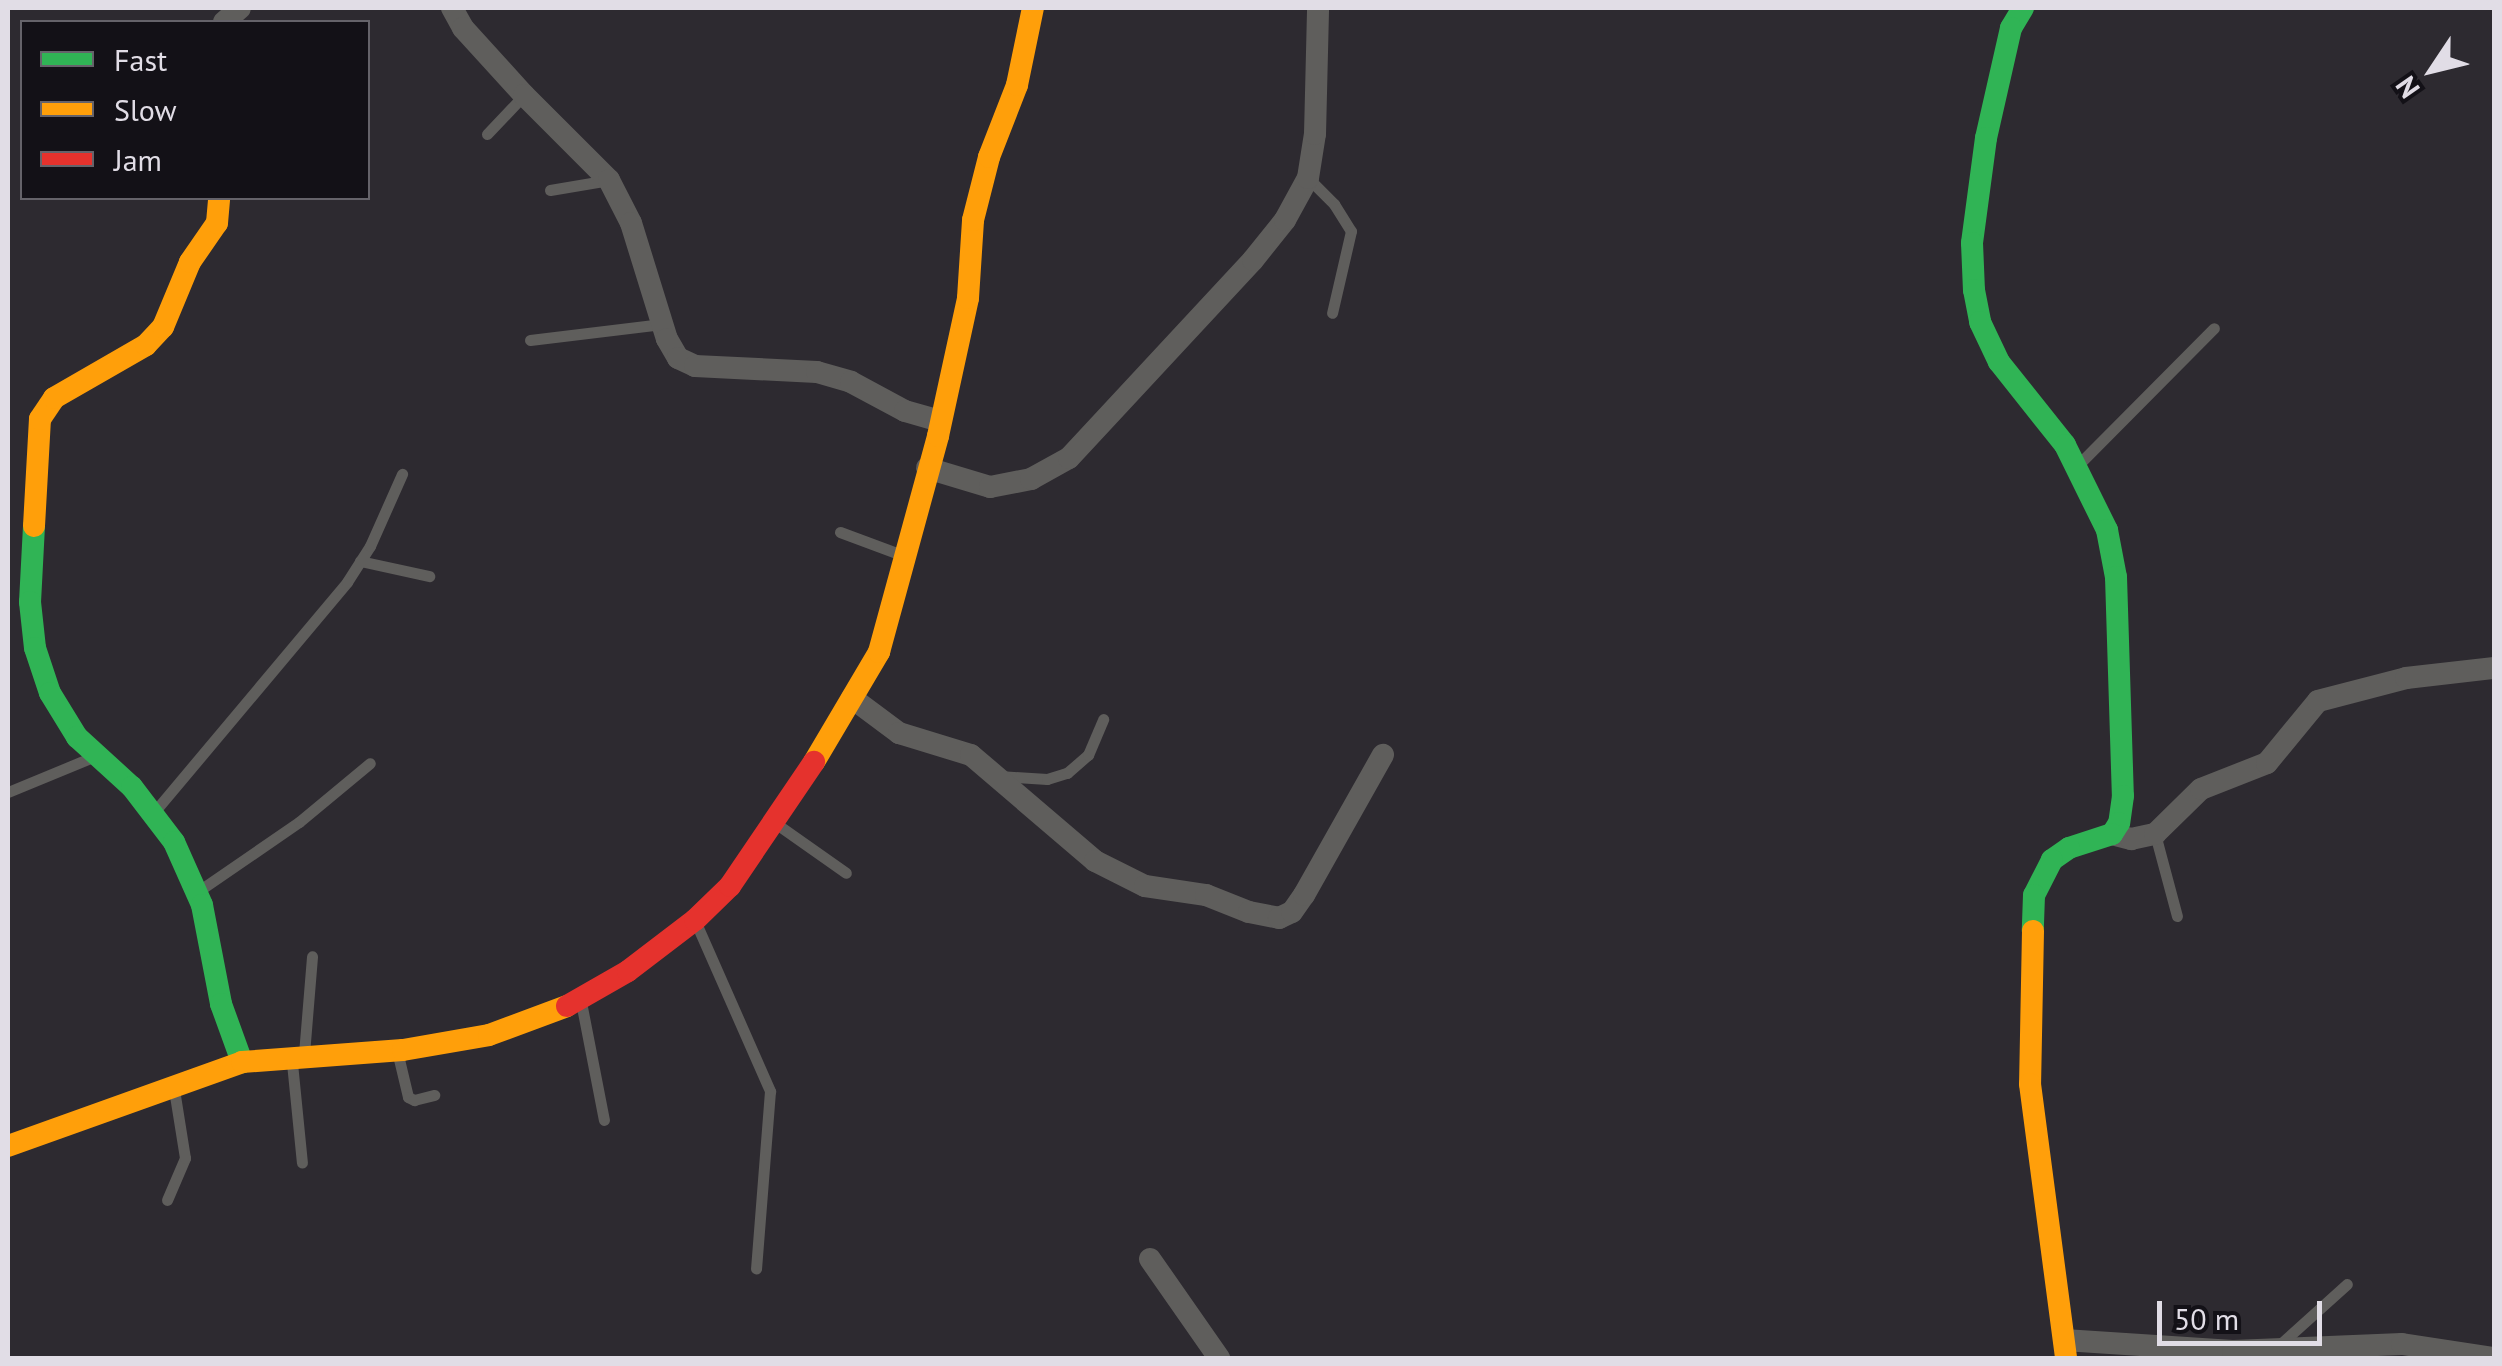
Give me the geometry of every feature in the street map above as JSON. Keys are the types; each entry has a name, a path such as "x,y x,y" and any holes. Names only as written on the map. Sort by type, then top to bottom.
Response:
{"street":[{"path":"452,8 463,28 524,95 609,180 631,222 662,324 678,358 695,366 817,372 851,382 905,411 940,421"},
{"path":"927,468 990,487 1031,479 1069,458 1253,260 1285,220 1308,178 1315,134 1318,8"},
{"path":"2023,8 2011,28 2000,64 1986,138 1972,244 1974,290 1980,322 1999,362 2077,466 2107,530 2116,577 2123,796 2120,823 2112,834"},
{"path":"8,1146 242,1062 298,1054 397,1051 488,1035 581,1001 695,920 730,886 778,824 880,652 968,298 973,220 989,158 1016,85 1030,9"},
{"path":"220,200 217,223 190,262 163,327 146,345 54,398 40,419 30,602 35,648 50,693 78,736 132,787 174,842 196,893 221,1004 242,1062"},
{"path":"2494,668 2406,678 2318,701 2266,763 2201,789 2155,834 2132,839 2112,834 2069,848 2052,860 2034,895 2030,1084 2065,1350 2274,1350 2402,1344 2494,1358"},
{"path":"852,698 899,732 971,755 999,776 1035,814 1095,861 1145,886 1206,895 1248,912 1279,918 1292,912 1304,895 1383,755"},
{"path":"1150,1259 1219,1358"}],"lane":[{"path":"487,134 524,95"},
{"path":"1308,178 1334,204 1350,231 1332,313"},
{"path":"550,190 609,180"},
{"path":"530,340 662,324"},
{"path":"2077,466 2214,328"},
{"path":"153,814 360,561 402,474"},
{"path":"840,532 904,556"},
{"path":"360,561 429,576"},
{"path":"999,776 1048,779 1067,773 1088,755 1103,718"},
{"path":"8,792 98,756"},
{"path":"196,893 299,822 370,763"},
{"path":"778,824 846,874"},
{"path":"2155,834 2177,916"},
{"path":"695,920 770,1091 756,1268"},
{"path":"302,1163 298,1054 312,956"},
{"path":"581,1001 604,1120"},
{"path":"397,1051 408,1097 414,1100 434,1094"},
{"path":"167,1200 185,1158 173,1084"},
{"path":"2274,1350 2347,1284"}],"traffic: fast":[{"path":"2023,8 2011,28 1986,138 1972,243 1974,290 1980,322 1999,362 2065,445 2107,530 2116,577 2123,796 2119,823 2112,834 2069,848 2052,860 2034,895 2033,931"},
{"path":"34,526 30,602 35,648 50,693 77,737 132,787 174,842 202,905 221,1004 242,1062"}],"traffic: slow":[{"path":"814,762 879,652 938,436 968,298 973,220 989,157 1017,85 1033,8"},
{"path":"34,526 40,419 54,398 146,345 163,327 190,262 217,223 219,200"},
{"path":"2033,931 2030,1084 2066,1358"},
{"path":"8,1146 242,1062 403,1050 489,1035 567,1006"}],"traffic: jam":[{"path":"567,1006 628,971 695,920 730,886 814,762"}]}
